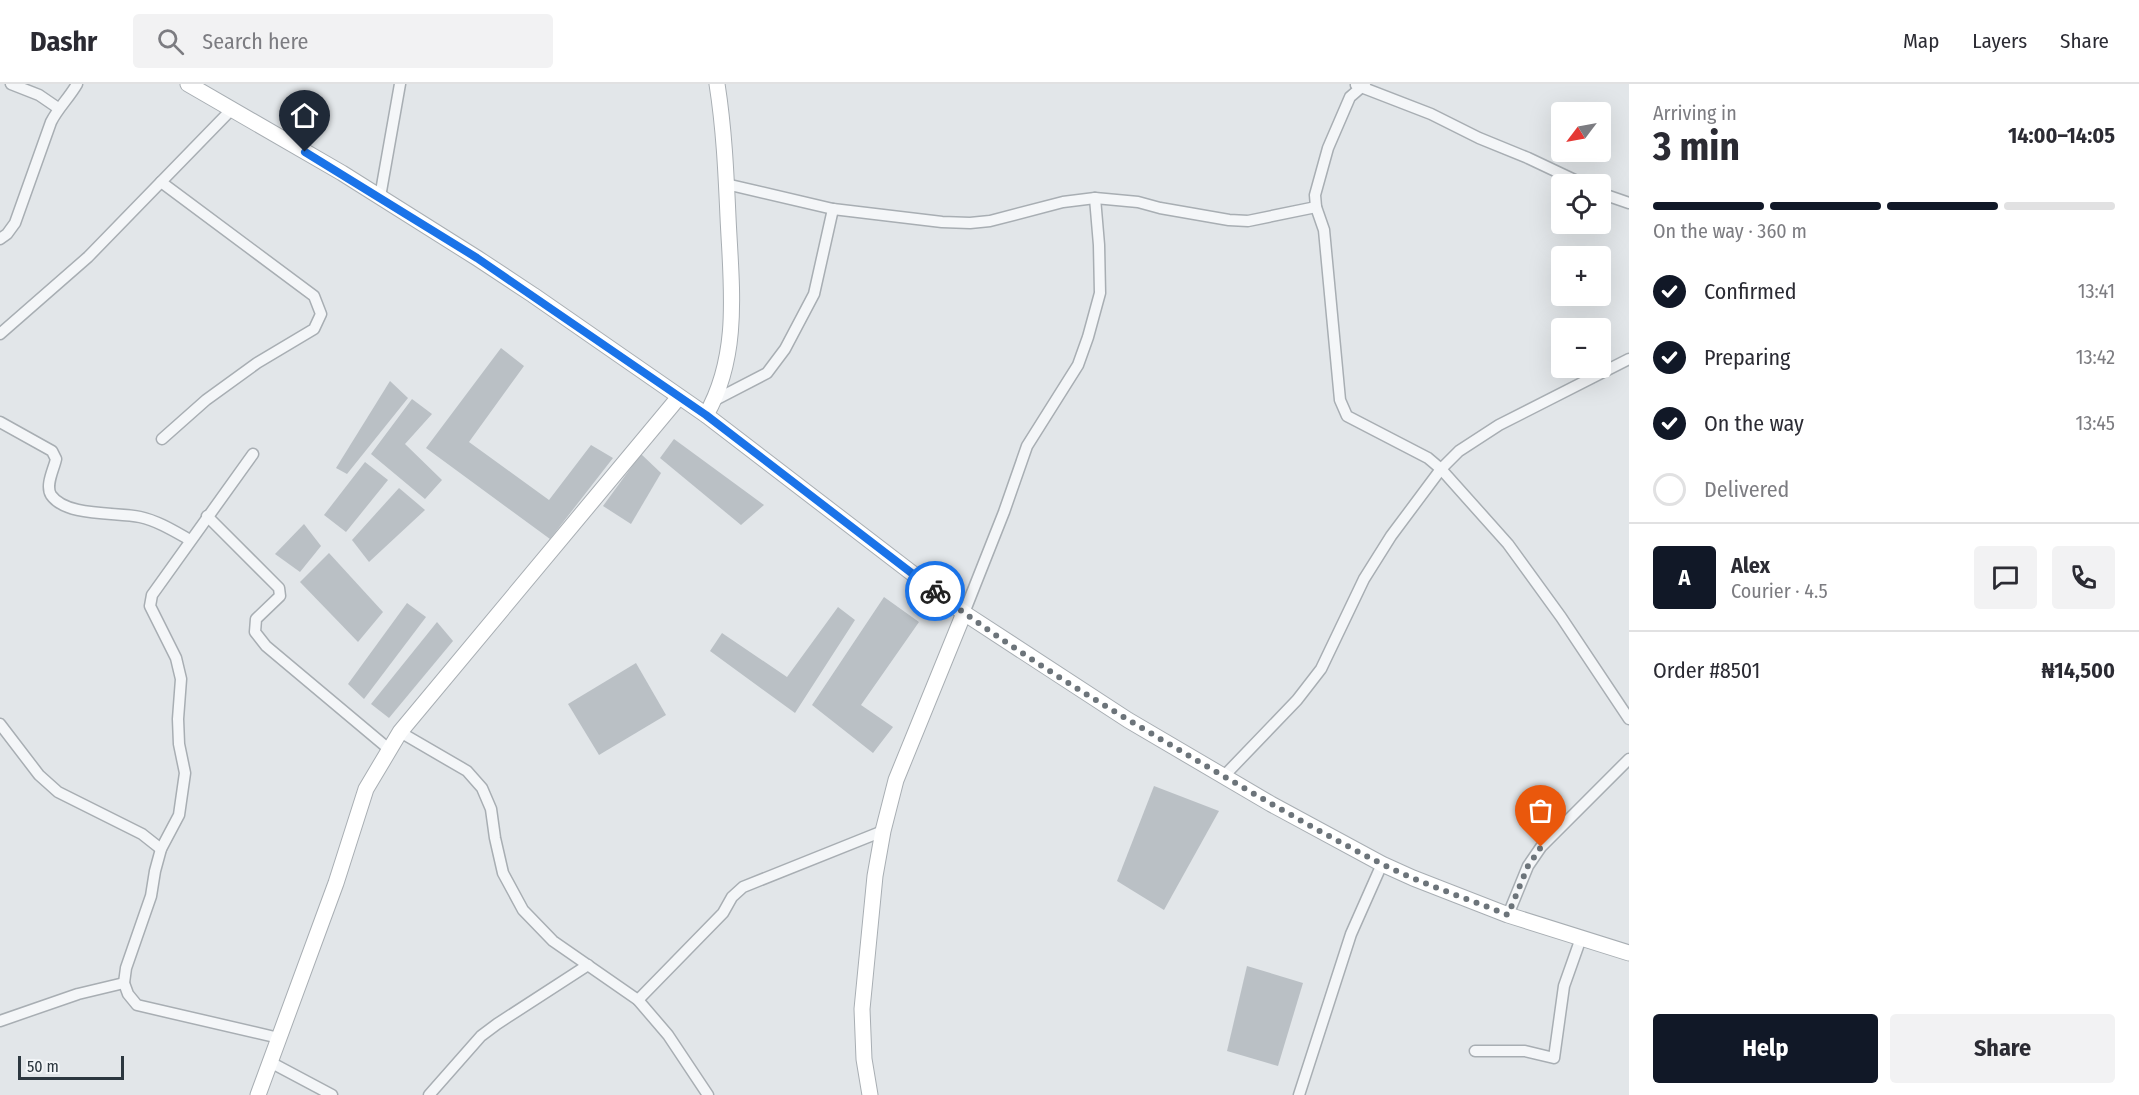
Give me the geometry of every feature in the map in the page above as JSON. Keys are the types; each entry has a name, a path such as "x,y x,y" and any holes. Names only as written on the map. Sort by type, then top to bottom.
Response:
{"main road":[{"path":"188,84 380,197 487,264 706,415 964,614 1128,720 1382,864 1508,915 1629,953"},
{"path":"706,415 723,381 732,304 723,122 717,84"},
{"path":"258,1095 336,883 366,789 400,732 679,397"},
{"path":"870,1095 864,1059 862,1009 875,876 883,831 896,780 964,614"}],"street":[{"path":"11,84 39,95 58,108"},
{"path":"0,239 15,223 51,122 58,108 77,84"},
{"path":"380,197 399,84"},
{"path":"1562,174 1479,138 1431,114 1360,85 1350,97 1328,148 1315,195 1316,207 1324,230 1340,400 1347,416 1441,468 1508,544 1562,617 1629,719"},
{"path":"0,334 88,257 231,110"},
{"path":"161,182 314,296 321,314 314,329 248,369 207,400 162,440"},
{"path":"726,184 833,209 970,223 990,221 1063,202 1095,198 1138,202 1229,220 1248,221 1316,207"},
{"path":"1611,197 1629,203"},
{"path":"964,614 1028,446 1078,365 1089,337 1100,293 1095,198"},
{"path":"715,400 767,373 785,349 814,294 833,209"},
{"path":"1224,776 1297,700 1321,669 1364,579 1391,536 1441,468 1459,451 1499,425 1629,358"},
{"path":"0,422 52,451 56,459 49,486 51,495 62,503 79,511 141,517 165,526 190,540"},
{"path":"253,454 152,595 150,606 176,658 182,679 178,719 184,773 179,815 161,849 151,896 126,968 124,983 128,994 137,1005 279,1038"},
{"path":"207,516 279,588 280,596 256,620 255,632 266,646 390,750"},
{"path":"0,724 39,775 58,792 142,834 161,849"},
{"path":"400,732 467,771 482,788 491,809 503,873 524,910 553,941 638,1000 668,1035 708,1095"},
{"path":"1508,915 1528,866 1541,847 1629,759"},
{"path":"638,1000 723,913 732,897 742,887 883,831"},
{"path":"1299,1095 1351,934 1382,864"},
{"path":"1475,1051 1525,1051 1554,1058 1564,986 1581,938"},
{"path":"429,1095 481,1036 588,965"},
{"path":"0,1021 78,994 124,983"},
{"path":"270,1062 332,1095"}],"building":[{"path":"501,348 524,366 469,442 549,500 591,445 613,458 550,539 426,448"},
{"path":"390,381 408,398 347,474 336,468"},
{"path":"412,399 432,414 405,444 442,480 425,499 371,454"},
{"path":"674,439 764,505 741,525 660,458"},
{"path":"641,454 661,473 631,524 603,506"},
{"path":"365,462 388,480 346,532 324,515"},
{"path":"399,488 425,510 369,562 352,540"},
{"path":"304,524 321,546 300,572 275,554"},
{"path":"329,553 383,612 358,642 300,582"},
{"path":"884,597 919,622 861,705 893,727 873,753 812,705"},
{"path":"407,603 426,617 364,699 348,684"},
{"path":"838,607 855,620 795,713 710,651 722,633 787,677"},
{"path":"437,622 453,641 389,718 371,704"},
{"path":"636,663 666,715 599,755 568,704"},
{"path":"1154,786 1219,811 1164,910 1117,881"},
{"path":"1247,966 1303,983 1278,1066 1227,1051"}],"way so far":[{"path":"935,591 964,614 1128,720 1271,804 1382,864 1413,878 1508,915 1528,866 1541,847"}],"route":[{"path":"305,152 477,258 706,415 935,591"}]}
